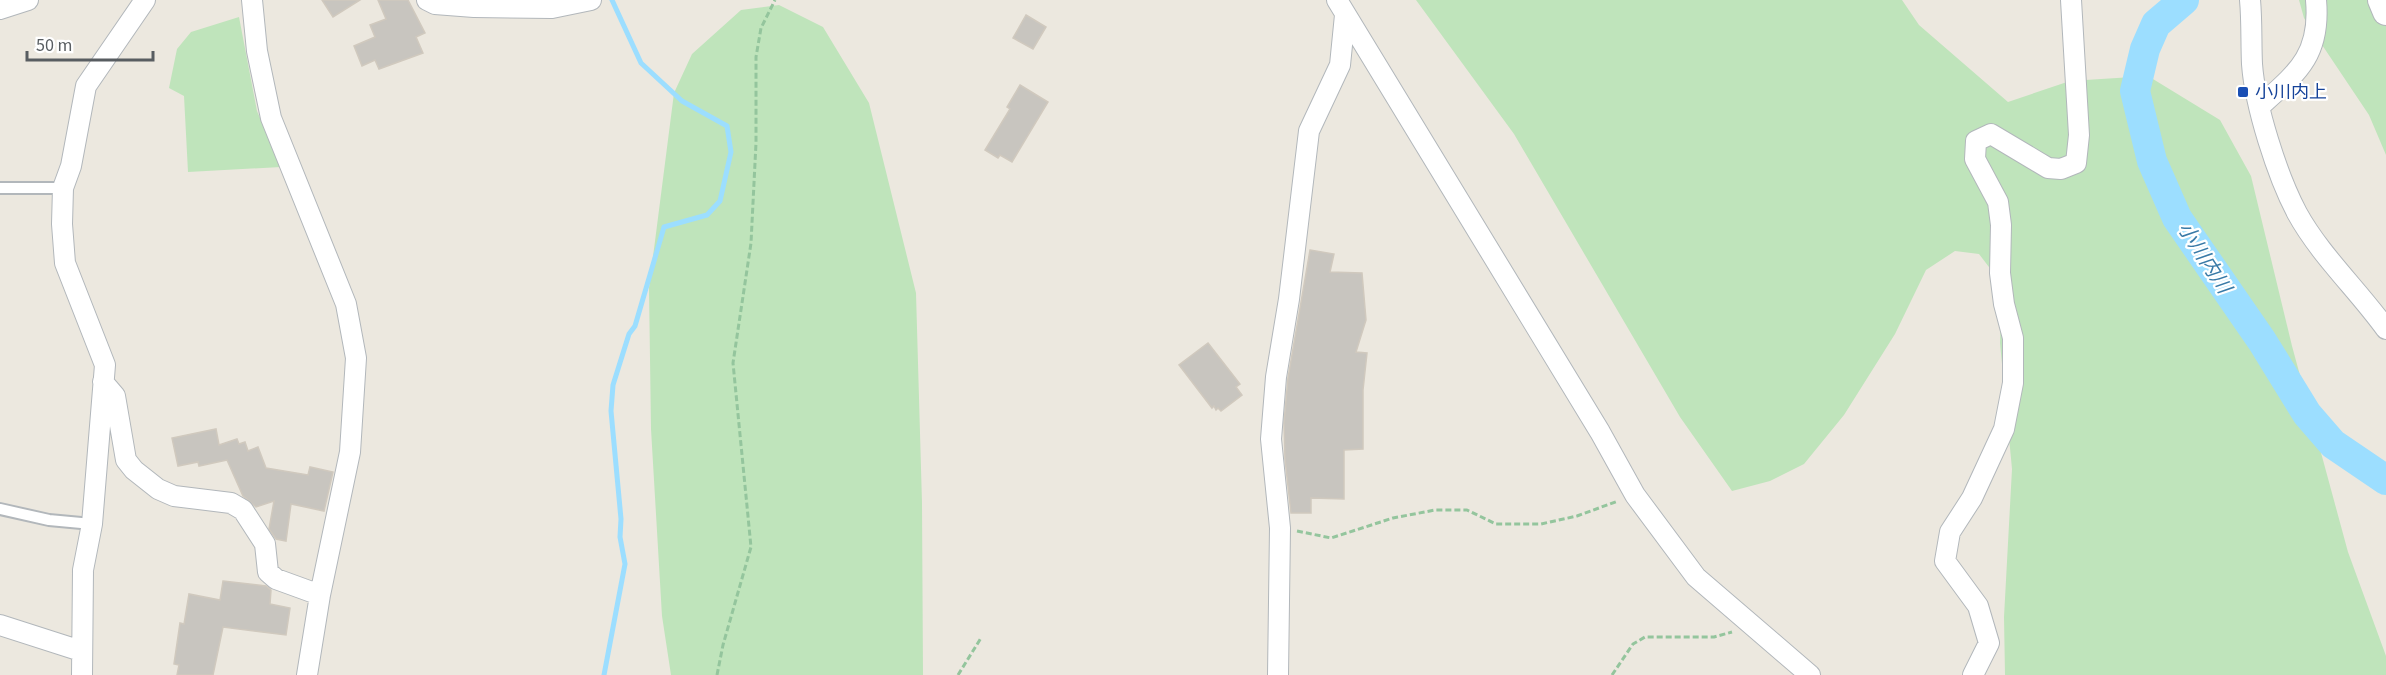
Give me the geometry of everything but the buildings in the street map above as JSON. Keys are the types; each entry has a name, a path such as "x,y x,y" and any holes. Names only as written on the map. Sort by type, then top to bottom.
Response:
{"street":[{"path":"0,9 28,0"},
{"path":"82,675 83,570 92,524 105,365 65,263 62,224 63,188 71,166 86,86 145,0"},
{"path":"252,0 257,51 271,118 346,304 356,358 350,452 320,595 307,675"},
{"path":"427,0 435,4 474,7 552,8 591,0"},
{"path":"1973,675 1989,644 1978,606 1945,561 1950,532 1972,498 2004,429 2013,382 2013,338 2004,304 2000,273 2001,225 1998,202 1976,159 1976,141 1991,134 2048,168 2061,169 2076,163 2079,135 2071,0"},
{"path":"2250,0 2252,65 2260,106 2276,163 2297,212 2313,237 2386,329"},
{"path":"2260,106 2298,72 2310,52 2318,15 2316,0"},
{"path":"2380,0 2386,12"},
{"path":"1341,8 1600,432 1635,495 1696,577 1810,675"},
{"path":"1278,675 1280,528 1271,439 1276,377 1289,299 1309,131 1340,65 1341,8"},
{"path":"103,382 115,396 126,460 134,470 158,489 174,496 231,503 243,510 265,544 268,572 276,579 320,595"},
{"path":"0,625 81,651"}],"lane":[{"path":"0,188 63,188"},
{"path":"0,509 49,520 92,524"}],"path":[{"path":"717,675 723,645 751,547 733,363 751,243 756,143 756,57 761,28 775,0"},
{"path":"1280,528 1331,538 1393,518 1435,510 1467,510 1496,524 1540,524 1577,516 1635,495"},
{"path":"1612,675 1633,644 1645,638 1714,637 1736,631 1746,622"},
{"path":"958,675 981,638"}],"green space":[{"path":"1416,0 1902,0 1919,25 2008,102 2070,81 2148,76 2220,120 2251,176 2292,346 2348,552 2386,656 2386,675 2005,675 2004,617 2012,469 2000,343 2002,284 1979,254 1955,251 1926,270 1895,334 1844,415 1804,464 1770,481 1732,491 1680,417 1514,134"},
{"path":"2299,0 2386,0 2386,155 2369,115 2304,18"},
{"path":"779,5 823,27 869,103 916,293 922,503 923,675 671,675 662,616 651,429 649,288 674,93 692,54 741,10"},
{"path":"239,17 257,111 281,167 188,172 184,96 169,88 177,49 191,32"}],"waterway":[{"path":"604,675 625,564 620,537 621,519 611,411 613,385 629,334 635,326 664,227 707,215 720,201 731,152 727,126 682,101 641,63 612,0"},
{"name":"小川内川","path":"2184,0 2156,24 2145,49 2135,91 2152,161 2177,218 2262,341 2307,414 2333,444 2386,480"}],"place":[{"name":"小川内上","path":"2243,92"}]}
